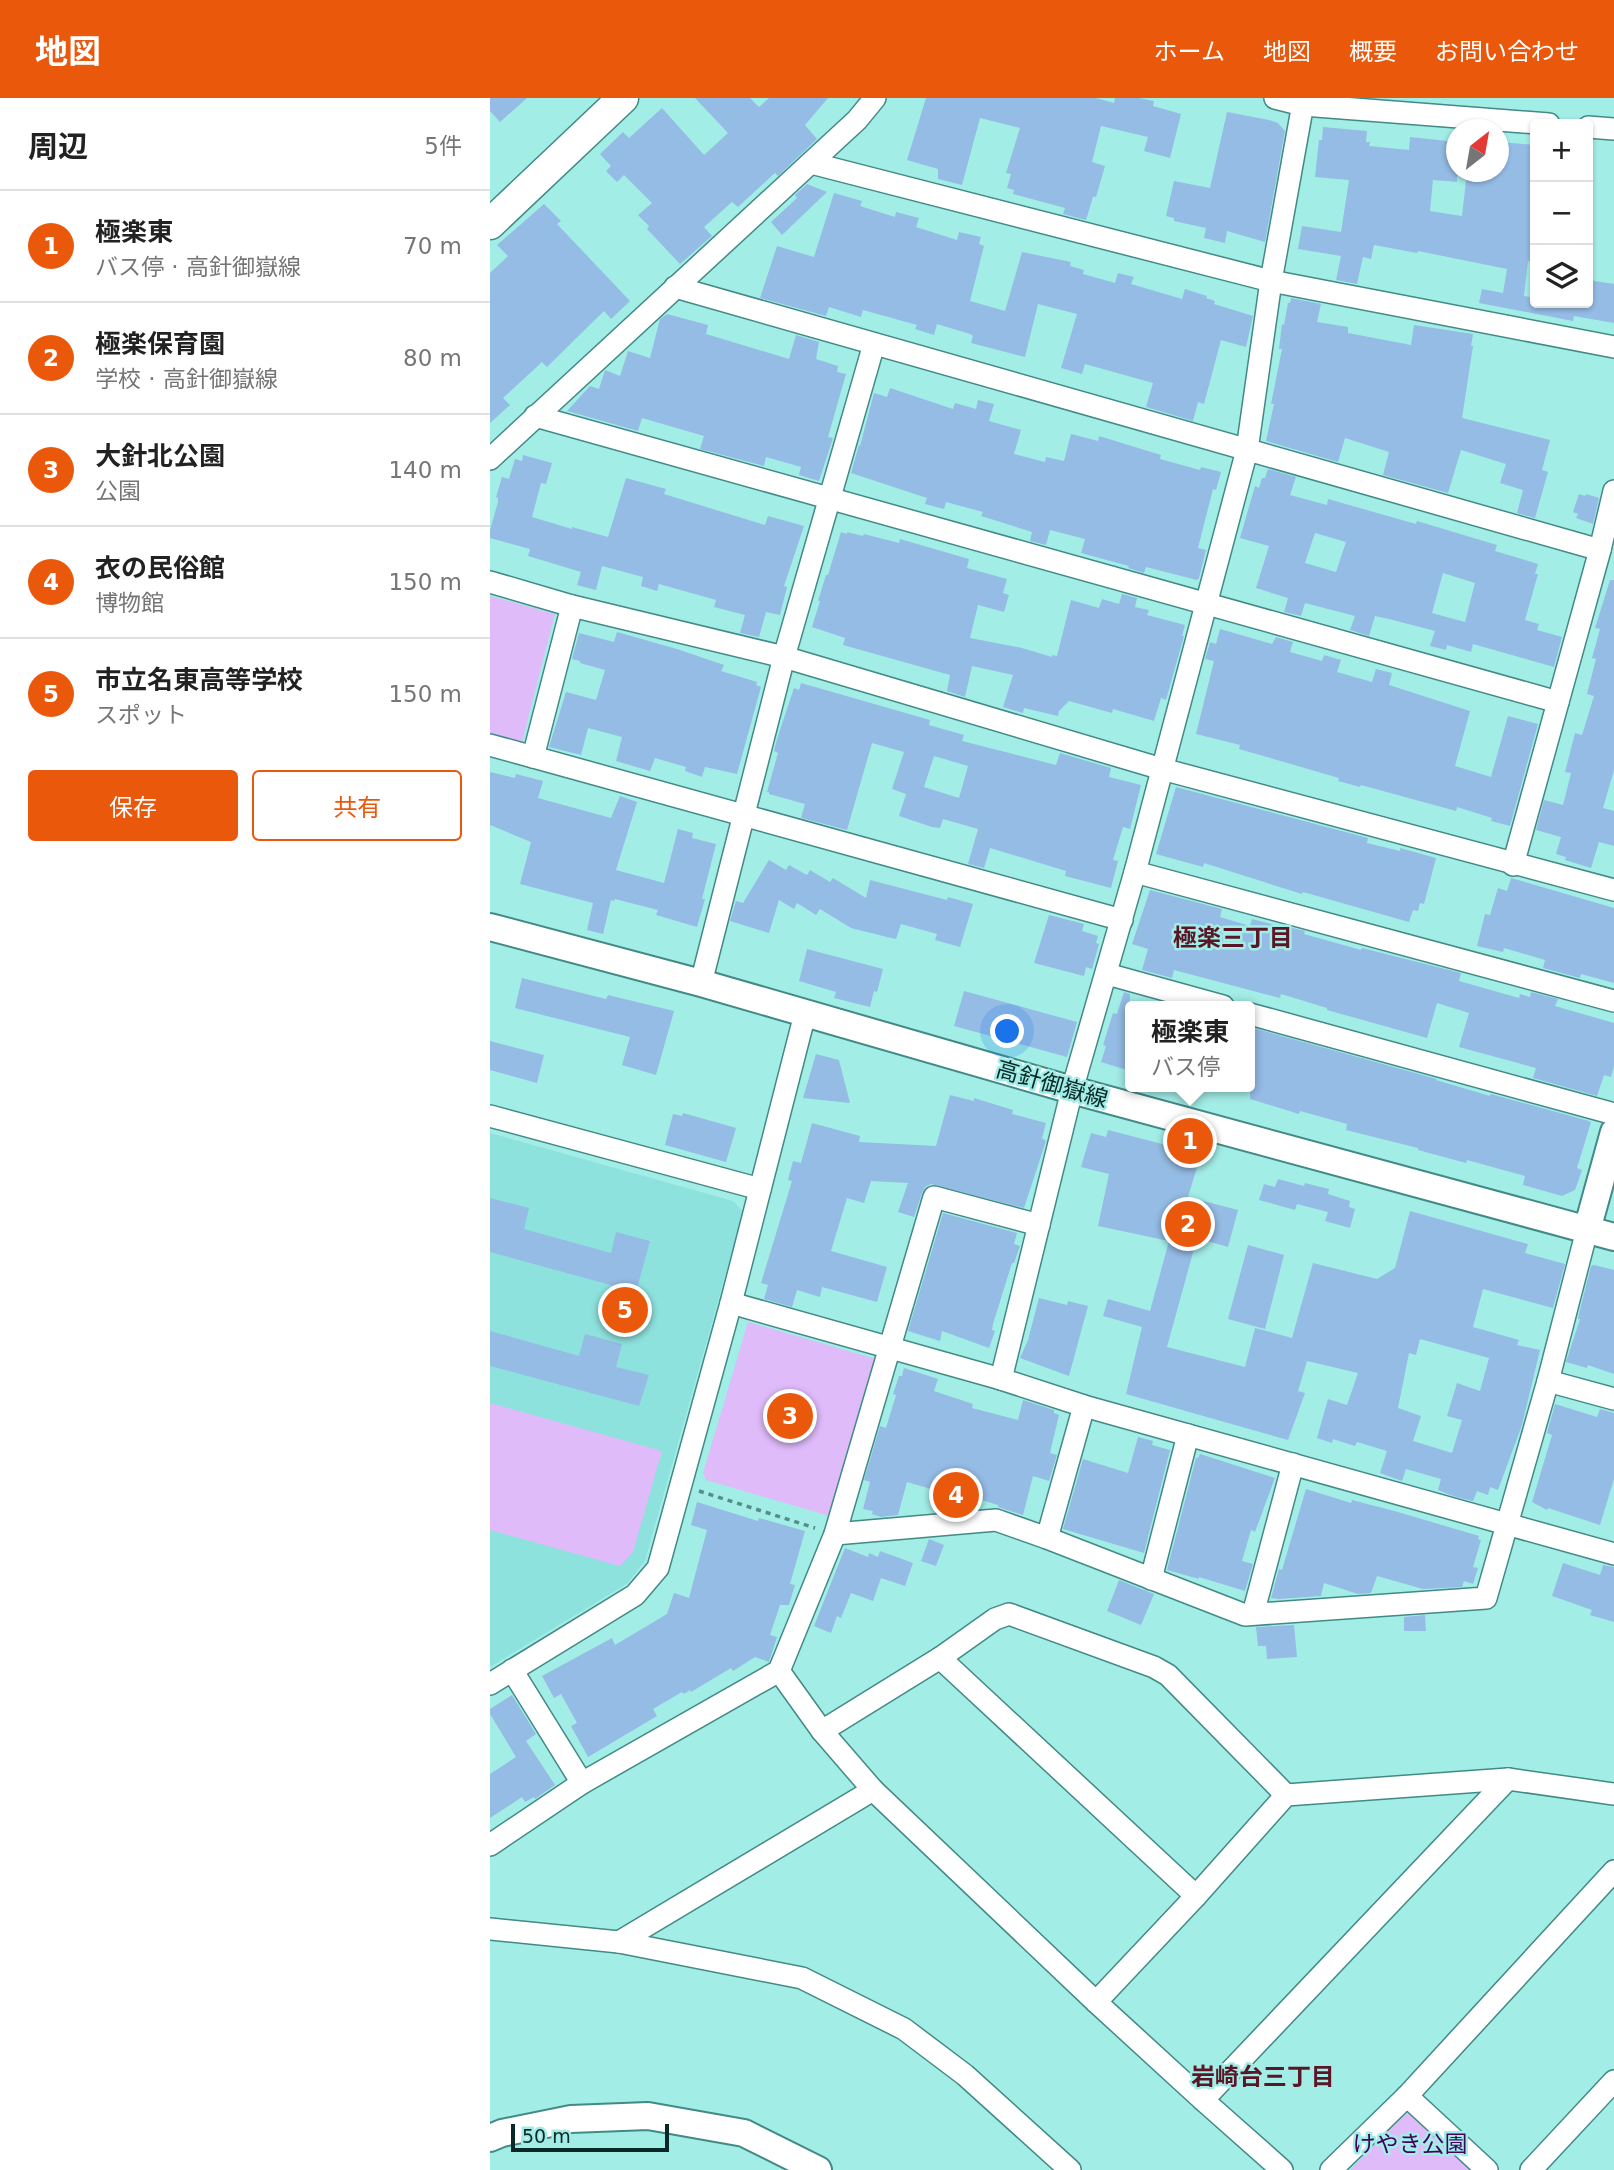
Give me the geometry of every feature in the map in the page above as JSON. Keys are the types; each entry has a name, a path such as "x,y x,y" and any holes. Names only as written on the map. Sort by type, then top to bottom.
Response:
{"main road":[{"path":"490,224 623,98"}],"street":[{"path":"490,459 857,120 875,98"},
{"path":"1275,98 1530,122"},
{"path":"1001,1379 1073,1090 1122,920 1247,450 1303,101"},
{"path":"1593,127 1614,129"},
{"path":"811,163 1272,281 1614,347"},
{"path":"675,287 1600,550"},
{"path":"701,983 784,657 874,344"},
{"path":"535,416 1558,702"},
{"path":"1513,864 1614,491"},
{"path":"490,582 572,606 784,657 1163,769 1614,890"},
{"path":"533,757 572,606"},
{"path":"490,745 1122,920"},
{"path":"1135,872 1614,1001"},
{"name":"高針御嶽線","path":"490,927 701,983 1073,1090 1614,1237"},
{"path":"1107,974 1205,1001"},
{"path":"490,1684 635,1595 658,1568 731,1303 805,1014"},
{"path":"1255,1015 1614,1114"},
{"path":"490,1116 760,1189"},
{"path":"835,1534 996,1520 1245,1615 1486,1598 1549,1381 1614,1132"},
{"path":"490,1845 582,1783 779,1671 835,1534 934,1197 1039,1225"},
{"path":"731,1303 1001,1379 1084,1406 1614,1553"},
{"path":"1549,1381 1614,1399"},
{"path":"1047,1538 1084,1406"},
{"path":"1151,1579 1188,1435"},
{"path":"1253,1614 1293,1464"},
{"path":"822,1731 940,1658 995,1619 1009,1614 1154,1667 1168,1675 1286,1796"},
{"path":"940,1658 1196,1896"},
{"path":"512,1670 582,1783"},
{"path":"779,1671 822,1731 873,1790 1096,2002 1282,2170"},
{"path":"1203,2100 1508,1779"},
{"path":"1096,2002 1286,1796 1508,1779 1614,1794"},
{"path":"619,1942 873,1790"},
{"path":"1331,2170 1407,2096 1614,1871"},
{"path":"490,1929 619,1942 802,1978 904,2029 965,2075 1070,2170"},
{"path":"1531,2170 1614,2081"},
{"path":"1407,2096 1487,2170"},
{"path":"490,2138 502,2133 571,2119 648,2116 744,2133 818,2170"}],"path":[{"path":"681,1485 835,1534"}],"shaded area":[{"path":"490,1133 733,1201 743,1212 645,1561 628,1583 490,1667"}],"green space":[{"path":"490,596 555,614 522,742 490,733"},
{"path":"748,1322 876,1359 833,1517 706,1480 703,1473"},
{"path":"490,1403 662,1451 633,1552 620,1566 490,1530"},
{"name":"けやき公園","path":"1412,2112 1475,2170 1350,2170 1402,2116"}],"building":[{"path":"490,98 527,98 500,122 490,111"},
{"path":"695,98 750,98 759,107 769,98 828,98 805,125 817,139 778,176 775,173 738,207 732,202 704,227 712,236 680,264 647,229 649,226 638,215 652,203 624,175 617,182 606,171 611,166 600,154 623,132 629,138 662,108 704,155 728,133"},
{"path":"926,98 1096,98 1114,103 1115,98 1139,98 1154,101 1153,106 1181,114 1170,158 1144,151 1148,137 1101,126 1092,162 1105,166 1086,220 1063,214 1065,208 1013,194 1014,190 1007,188 1011,174 1006,173 1020,128 980,118 962,185 938,179 938,169 907,160"},
{"path":"1227,112 1269,120 1278,123 1285,131 1265,242 1227,231 1225,243 1204,238 1206,228 1174,221 1174,218 1166,216 1174,181 1210,188"},
{"path":"1323,127 1367,131 1366,142 1370,142 1369,146 1409,150 1410,137 1446,141 1446,181 1433,180 1430,211 1462,216 1466,182 1509,182 1509,143 1530,145 1530,261 1524,296 1530,297 1530,308 1593,308 1593,281 1614,284 1614,323 1574,316 1573,321 1479,303 1482,289 1503,293 1507,269 1418,251 1417,253 1374,245 1371,259 1363,257 1357,284 1336,280 1341,256 1298,249 1302,226 1341,232 1349,180 1315,177 1319,140 1322,140"},
{"path":"807,184 827,192 782,235 771,222 797,198 795,195"},
{"path":"834,193 862,201 860,206 895,217 896,212 919,218 916,227 957,240 959,232 981,237 979,244 984,246 970,301 1005,311 1022,252 1071,262 1070,266 1084,270 1083,274 1115,283 1118,273 1134,277 1131,284 1182,299 1185,289 1207,296 1206,298 1215,301 1214,304 1253,316 1246,347 1221,340 1204,404 1198,402 1193,421 1146,407 1153,383 1085,364 1082,374 1061,368 1077,314 1038,304 1025,357 971,343 973,336 970,334 937,324 934,335 915,329 917,325 863,310 861,317 829,307 826,316 760,298 777,246 814,257"},
{"path":"544,204 561,221 557,224 630,301 611,319 604,311 547,367 542,362 503,398 510,405 490,423 490,273 508,256 497,245"},
{"path":"1291,298 1321,304 1317,322 1348,327 1348,333 1411,345 1414,325 1473,334 1462,418 1550,440 1542,470 1548,472 1535,518 1517,513 1523,490 1500,483 1506,464 1461,450 1448,493 1383,475 1389,452 1345,438 1338,462 1266,441 1282,349 1279,349 1282,324 1284,325"},
{"path":"667,314 708,325 706,334 789,359 796,335 819,342 816,359 838,366 837,372 846,374 828,437 833,438 819,481 799,475 801,467 766,457 764,466 700,449 704,436 642,418 638,431 567,411 590,386 599,389 605,370 620,376 628,351 650,358 660,319"},
{"path":"890,388 953,409 955,403 976,409 978,400 994,404 989,421 1021,430 1014,454 1045,462 1046,457 1064,461 1071,434 1098,441 1099,436 1161,455 1160,459 1200,470 1201,467 1221,472 1216,490 1213,489 1198,548 1206,550 1199,578 1197,580 1146,567 1144,573 1128,568 1129,566 1081,553 1085,539 1050,530 1046,545 1030,541 1032,532 981,516 983,512 946,502 944,509 925,504 927,498 851,473 874,393 887,397"},
{"path":"523,455 552,463 546,484 541,483 532,517 572,529 608,537 626,478 666,489 664,494 765,525 768,516 804,526 784,586 787,587 780,615 766,612 759,637 740,633 745,615 714,607 716,600 659,584 657,591 641,586 643,577 602,566 596,590 577,585 581,572 528,556 530,549 490,538 502,477 509,479 515,459 522,461"},
{"path":"1268,469 1296,477 1290,495 1327,505 1328,499 1416,524 1417,521 1497,545 1495,551 1538,564 1535,574 1538,574 1525,620 1539,624 1537,630 1562,637 1554,667 1473,644 1471,652 1447,645 1446,650 1430,646 1435,631 1375,616 1369,636 1350,630 1355,616 1305,603 1301,616 1284,612 1288,598 1256,588 1269,546 1240,538 1255,486 1259,488 1262,478 1265,478","holes":["1315,533 1346,542 1336,572 1305,563","1443,573 1475,583 1465,622 1432,613"]},
{"path":"1579,494 1599,498 1593,524 1576,518 1578,514 1573,512"},
{"path":"841,532 864,534 899,543 900,539 969,559 967,568 1007,579 1003,593 1009,595 1004,612 978,605 970,638 1052,657 1057,656 1071,600 1099,608 1102,599 1119,604 1122,594 1137,598 1135,607 1149,610 1147,615 1185,625 1166,700 1161,698 1154,721 1113,709 1112,713 1069,701 1059,711 1058,716 1024,708 1023,713 1003,707 1013,675 972,666 965,697 947,691 950,675 843,645 845,638 812,627"},
{"path":"1610,580 1614,580 1614,770 1603,808 1614,811 1614,846 1599,842 1591,868 1565,860 1566,857 1556,854 1561,837 1536,830 1544,800 1563,805 1571,773 1565,772 1575,733 1582,735 1594,696 1587,694 1596,659 1592,658 1600,629 1595,628"},
{"path":"1220,629 1272,644 1276,637 1293,642 1290,652 1322,661 1324,655 1341,660 1337,672 1372,682 1376,669 1392,673 1389,685 1470,711 1455,766 1491,777 1508,716 1538,724 1510,826 1457,807 1456,811 1338,781 1339,778 1239,749 1240,745 1196,734 1214,661 1205,659 1210,642 1216,644"},
{"path":"617,632 724,665 721,671 757,682 756,685 761,687 737,774 705,767 702,777 685,771 686,767 655,758 650,771 616,761 622,737 588,728 581,755 549,747 566,692 596,700 605,670 572,659 579,633 614,642"},
{"path":"801,683 930,720 929,725 964,735 962,741 1056,765 1060,753 1111,768 1109,777 1141,785 1130,829 1123,827 1113,860 1118,861 1111,888 1065,876 1066,871 990,848 984,868 968,864 978,829 943,819 940,828 932,827 899,816 906,794 892,789 904,752 872,743 847,830 801,818 805,804 767,792 778,753 774,751 777,739 794,688 799,690","holes":["934,756 968,766 959,798 924,787"]},
{"path":"490,772 515,778 516,774 543,781 538,798 611,818 620,796 637,802 616,870 664,883 678,829 693,833 692,838 716,844 697,927 656,915 658,910 615,899 611,900 603,934 587,930 593,903 520,884 531,842 490,825"},
{"path":"1176,787 1368,838 1367,843 1400,851 1400,848 1436,858 1424,904 1420,903 1418,911 1413,910 1409,922 1303,892 1302,894 1204,863 1203,867 1156,854"},
{"path":"769,860 786,870 789,865 807,875 810,870 830,882 833,878 866,898 870,880 973,904 960,947 935,940 937,934 901,924 896,939 851,928 820,909 816,915 797,903 794,909 779,900 769,933 730,921 736,901 743,903"},
{"path":"1511,878 1614,908 1614,983 1581,974 1580,978 1543,968 1545,960 1504,948 1503,952 1477,946 1485,914 1490,915 1498,888 1507,891"},
{"path":"1150,890 1222,909 1220,917 1250,926 1252,919 1288,927 1361,950 1362,948 1461,973 1459,981 1519,998 1520,994 1530,997 1531,992 1558,999 1555,1006 1614,1023 1614,1066 1611,1077 1604,1075 1597,1096 1533,1078 1536,1068 1459,1047 1469,1013 1437,1003 1427,1038 1281,994 1280,998 1174,970 1172,978 1142,970 1148,949 1132,944"},
{"path":"1049,915 1084,924 1082,931 1098,936 1096,943 1099,944 1092,969 1086,967 1084,976 1034,963"},
{"path":"807,949 883,969 870,1007 834,998 836,992 799,981"},
{"path":"522,978 606,999 608,995 674,1011 656,1075 622,1065 630,1037 515,1008"},
{"path":"964,991 1077,1022 1067,1057 954,1026"},
{"path":"1124,992 1130,994 1130,1001 1125,1001 1125,1069 1101,1062 1106,1046 1103,1045 1113,1013 1117,1014"},
{"path":"1255,1029 1591,1122 1577,1168 1582,1170 1575,1190 1562,1196 1523,1185 1525,1176 1346,1130 1347,1124 1300,1111 1299,1114 1250,1099 1250,1092 1255,1092"},
{"path":"490,1041 544,1055 537,1083 490,1070"},
{"path":"816,1054 839,1060 850,1103 803,1098"},
{"path":"950,1095 974,1101 974,1098 1013,1110 1012,1114 1046,1123 1042,1138 1046,1141 1024,1208 931,1184 925,1187 914,1217 898,1212 908,1183 871,1181 864,1203 847,1198 831,1251 887,1267 877,1302 822,1287 820,1297 797,1290 792,1307 764,1299 768,1285 761,1283 792,1181 788,1180 793,1161 801,1163 812,1123 860,1136 859,1142 936,1146"},
{"path":"683,1113 736,1128 726,1162 665,1145 673,1114 682,1116"},
{"path":"1108,1130 1201,1154 1188,1197 1238,1210 1228,1247 1197,1238 1167,1347 1245,1367 1255,1328 1292,1338 1313,1263 1377,1279 1395,1268 1410,1211 1528,1244 1525,1253 1565,1264 1553,1308 1483,1289 1473,1327 1519,1340 1517,1345 1540,1350 1522,1425 1498,1490 1490,1487 1488,1495 1477,1491 1473,1501 1453,1496 1438,1490 1441,1479 1406,1469 1402,1481 1380,1473 1387,1451 1357,1442 1355,1446 1333,1439 1332,1443 1317,1438 1328,1399 1347,1405 1358,1373 1307,1361 1298,1391 1305,1393 1288,1440 1126,1394 1142,1327 1103,1316 1108,1299 1150,1311 1169,1241 1098,1226 1109,1174 1081,1167 1091,1133 1106,1137","holes":["1420,1339 1489,1358 1480,1391 1457,1383 1447,1416 1462,1420 1452,1453 1413,1441 1421,1416 1398,1408 1409,1353 1416,1355"]},
{"path":"1278,1179 1329,1189 1328,1194 1350,1201 1349,1207 1355,1209 1350,1228 1325,1221 1328,1212 1297,1204 1295,1210 1259,1200 1264,1184 1275,1187"},
{"path":"490,1198 529,1208 524,1229 611,1253 616,1232 650,1241 636,1292 490,1252"},
{"path":"943,1213 1017,1233 1014,1244 1020,1246 993,1324 992,1330 995,1331 989,1348 942,1331 940,1341 908,1331"},
{"path":"1248,1245 1284,1255 1265,1329 1228,1319"},
{"path":"1591,1266 1614,1270 1614,1374 1588,1365 1587,1368 1566,1362 1580,1319"},
{"path":"1039,1298 1067,1305 1068,1301 1088,1306 1069,1376 1020,1358 1028,1340"},
{"path":"490,1331 579,1356 585,1334 622,1344 616,1367 649,1375 639,1406 490,1366"},
{"path":"904,1368 938,1379 934,1391 973,1404 972,1408 1018,1420 1023,1400 1054,1410 1054,1413 1059,1415 1050,1453 1057,1455 1049,1481 1033,1476 1023,1515 963,1494 962,1498 907,1482 898,1515 881,1517 872,1514 873,1511 863,1509 870,1482 864,1480 880,1426 886,1428 896,1395 893,1394"},
{"path":"1555,1404 1597,1417 1600,1409 1614,1413 1614,1479 1600,1525 1548,1508 1547,1510 1532,1502 1552,1435 1547,1433"},
{"path":"1138,1437 1153,1441 1152,1445 1170,1450 1144,1553 1063,1529 1083,1459 1128,1473"},
{"path":"1200,1454 1275,1478 1255,1532 1251,1530 1242,1561 1253,1564 1245,1591 1167,1570 1196,1458"},
{"path":"1306,1489 1479,1536 1478,1539 1481,1540 1473,1567 1478,1568 1473,1584 1464,1581 1462,1587 1423,1589 1377,1576 1371,1593 1358,1594 1324,1583 1321,1596 1271,1598"},
{"path":"697,1502 758,1521 759,1518 805,1531 790,1584 795,1585 789,1605 780,1605 770,1635 777,1637 769,1662 755,1657 691,1692 682,1692 653,1709 657,1716 588,1757 571,1726 577,1723 561,1694 554,1698 542,1676 612,1638 615,1645 667,1614 674,1593 689,1598 707,1530 691,1525"},
{"path":"929,1539 944,1545 936,1566 921,1561"},
{"path":"845,1548 868,1557 869,1553 878,1557 880,1551 913,1563 905,1586 881,1578 873,1601 851,1593 841,1618 837,1616 831,1633 814,1626"},
{"path":"1563,1563 1600,1575 1603,1565 1614,1567 1614,1622 1590,1615 1592,1610 1552,1596"},
{"path":"1119,1580 1154,1594 1141,1625 1107,1611"},
{"path":"1425,1615 1426,1631 1404,1631 1404,1617"},
{"path":"1294,1625 1297,1657 1267,1659 1266,1646 1258,1646 1256,1627"},
{"path":"512,1695 536,1734 526,1741 555,1785 535,1799 534,1797 525,1802 522,1797 490,1818 490,1774 516,1757 490,1714 490,1709"}],"place":[{"name":"極楽東","path":"1190,1141"},
{"name":"極楽保育園","path":"1188,1224"},
{"name":"市立名東高等学校","path":"625,1310"},
{"name":"大針北公園","path":"790,1416"},
{"name":"衣の民俗館","path":"956,1495"}],"district":[{"name":"極楽三丁目","path":"1233,938"},
{"name":"岩崎台三丁目","path":"1263,2077"}]}
